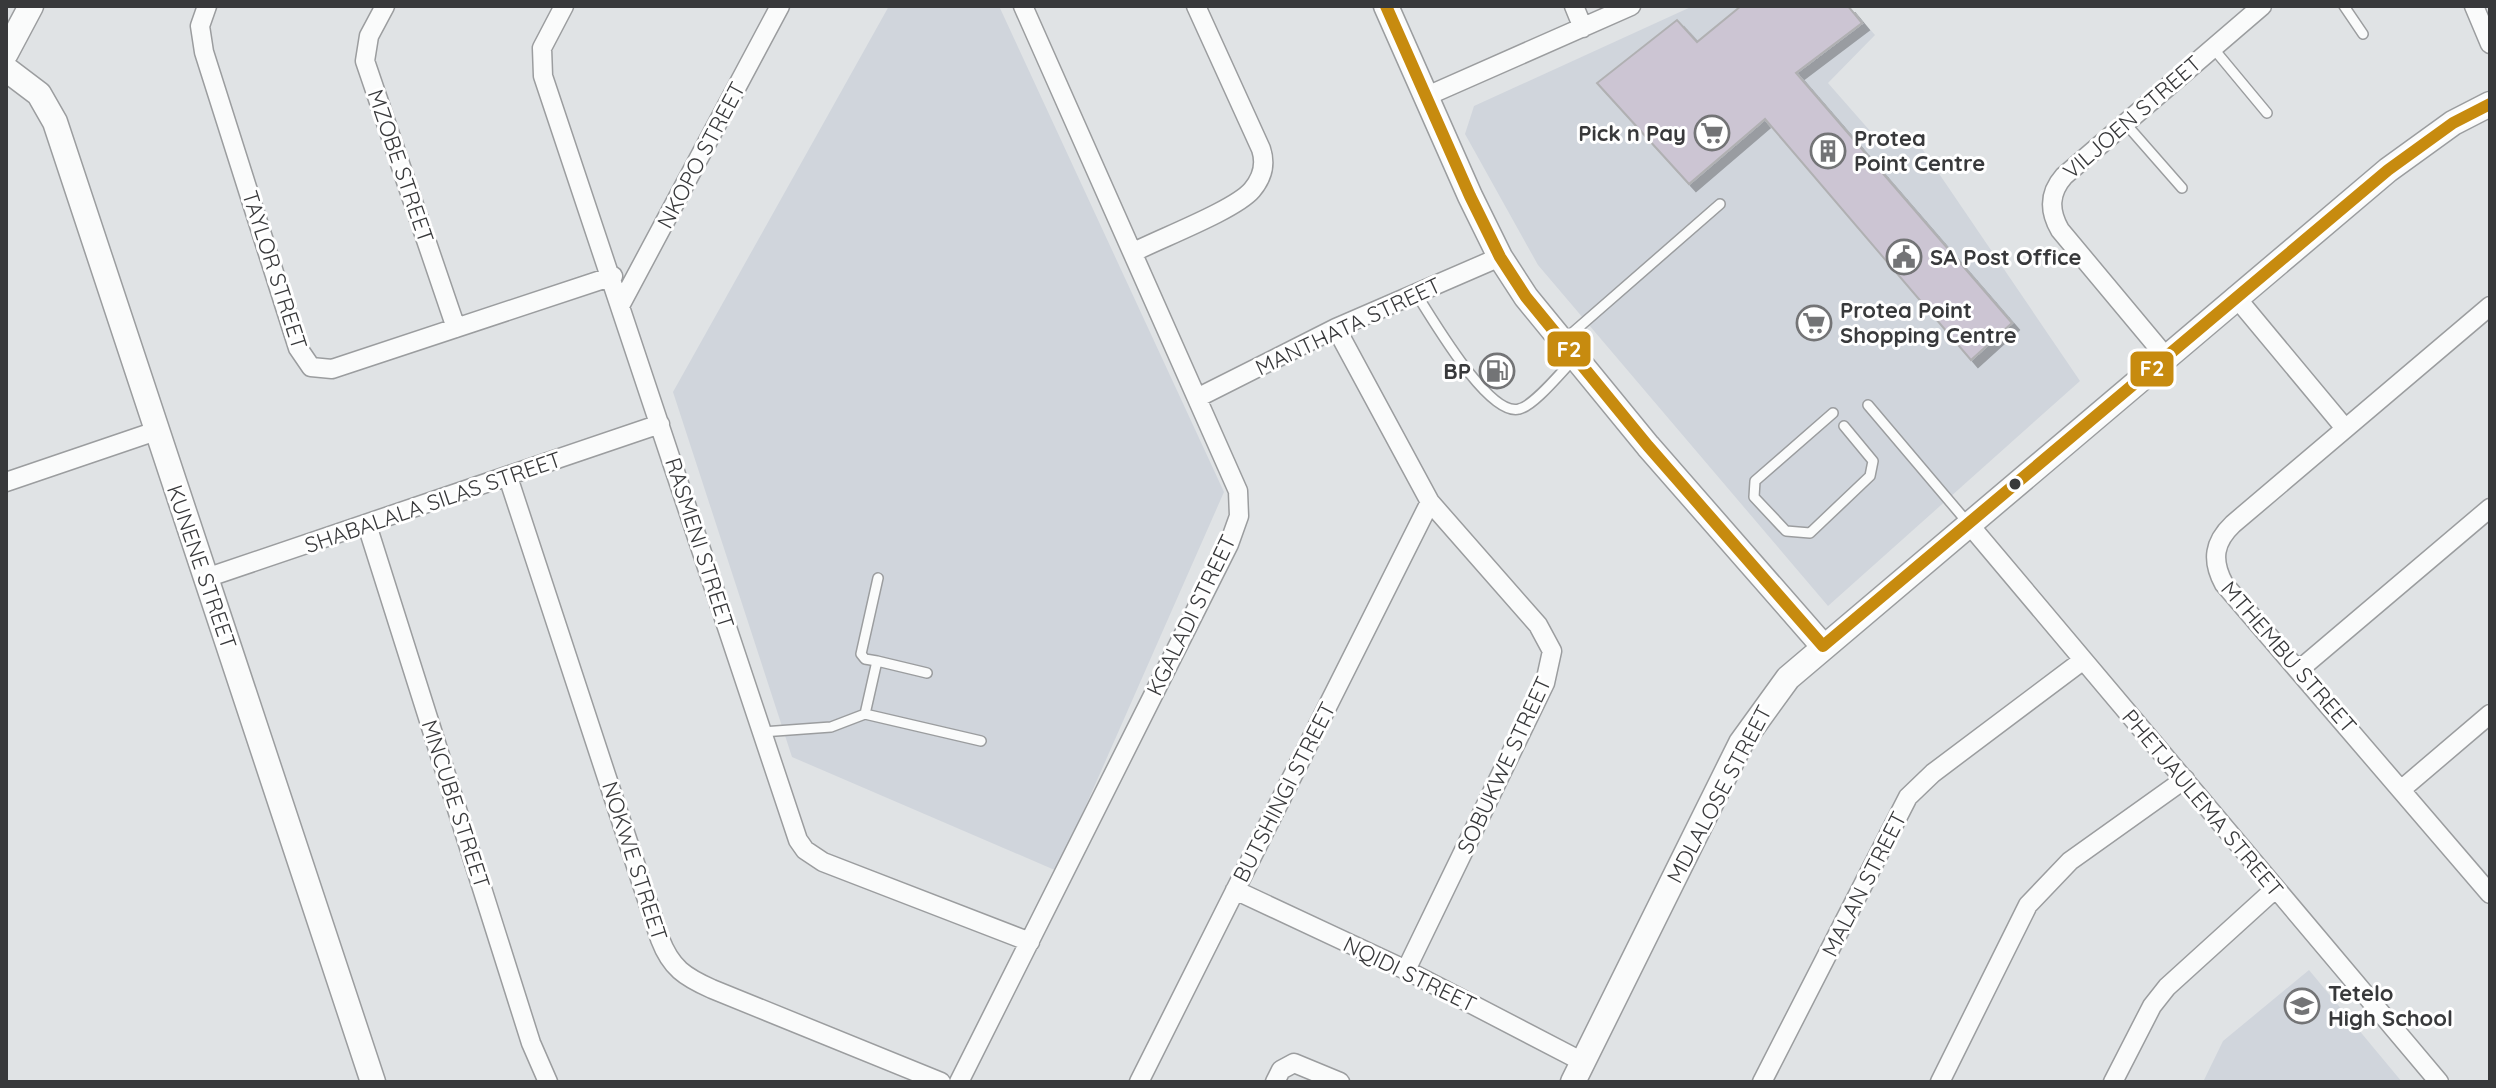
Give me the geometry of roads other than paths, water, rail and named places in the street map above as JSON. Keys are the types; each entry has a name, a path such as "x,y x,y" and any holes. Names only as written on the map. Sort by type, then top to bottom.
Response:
{"street":[{"path":"6,53 31,6"},
{"name":"TAYLOR STREET","path":"207,6 200,26 204,52 305,361 316,369 329,369 613,276"},
{"name":"MZOBE STREET","path":"385,6 369,36 365,61 456,328"},
{"name":"RASMENI STREET","path":"564,6 542,48 540,64 613,276 795,834 810,854 1030,942"},
{"name":"NKOPO STREET","path":"621,304 780,6"},
{"name":"KGALADI STREET","path":"959,1082 1229,544 1239,516 1238,491 1023,6"},
{"path":"1134,252 1247,195 1261,178 1264,165 1261,149 1196,6"},
{"path":"1386,6 1500,257 1568,350 1823,646"},
{"path":"1574,6 1583,28"},
{"path":"1427,96 1631,6"},
{"name":"VILJOEN STREET","path":"2166,357 2060,230 2052,210 2060,180 2262,6"},
{"path":"2474,6 2490,44"},
{"name":"KUNENE STREET","path":"6,69 39,94 55,122 373,1082"},
{"name":"MDLALOSE STREET","path":"1578,1072 1748,730 1772,695 1823,646 2235,296 2427,140 2490,104"},
{"name":"MANTHATA STREET","path":"1197,398 1336,328 1500,257"},
{"path":"2235,296 2344,427"},
{"name":"MTHEMBU STREET","path":"2490,306 2344,427 2222,534 2215,554 2224,584 2490,894"},
{"name":"SOBUKWE STREET","path":"1336,328 1430,502 1544,632 1552,659 1545,683 1406,970"},
{"name":"SHABALALA SILAS STREET","path":"206,578 660,424"},
{"path":"6,482 156,431"},
{"name":"NOKWE STREET","path":"508,477 660,939 671,964 684,977 941,1082"},
{"name":"BUTSHINGI STREET","path":"1139,1082 1430,502"},
{"path":"2300,669 2490,508"},
{"name":"PHETJAULEMA STREET","path":"1968,523 2439,1082"},
{"name":"MNCUBE STREET","path":"367,525 531,1043 548,1082"},
{"name":"MALAN STREET","path":"1762,1082 1908,797 1944,764 2082,661"},
{"path":"2402,789 2490,714"},
{"path":"1940,1082 2028,905 2070,861 2185,779"},
{"path":"2113,1082 2152,1006 2167,987 2275,889"},
{"name":"NQIDI STREET","path":"1235,890 1406,970 1578,1072"},
{"path":"1275,1082 1281,1070 1294,1063 1340,1082"}],"lane":[{"path":"2344,6 2363,34"},
{"path":"2213,47 2267,113"},
{"path":"2125,123 2182,188"},
{"path":"1415,292 1461,362 1495,403 1506,409 1519,409 1530,402 1568,350 1720,204"},
{"path":"1868,405 1968,523"},
{"path":"1833,413 1755,481 1754,497 1786,531 1810,533 1870,476 1873,461 1844,426"},
{"path":"878,578 861,654 927,673"},
{"path":"865,714 877,661"},
{"path":"762,732 831,727 865,714 981,741"}],"place":[{"name":"Pick n Pay","path":"1712,133"},
{"name":"Protea Point Centre","path":"1828,151"},
{"name":"SA Post Office","path":"1904,257"},
{"name":"Protea Point Shopping Centre","path":"1814,323"},
{"name":"BP","path":"1497,371"},
{"name":"Tetelo High School","path":"2302,1006"}]}
